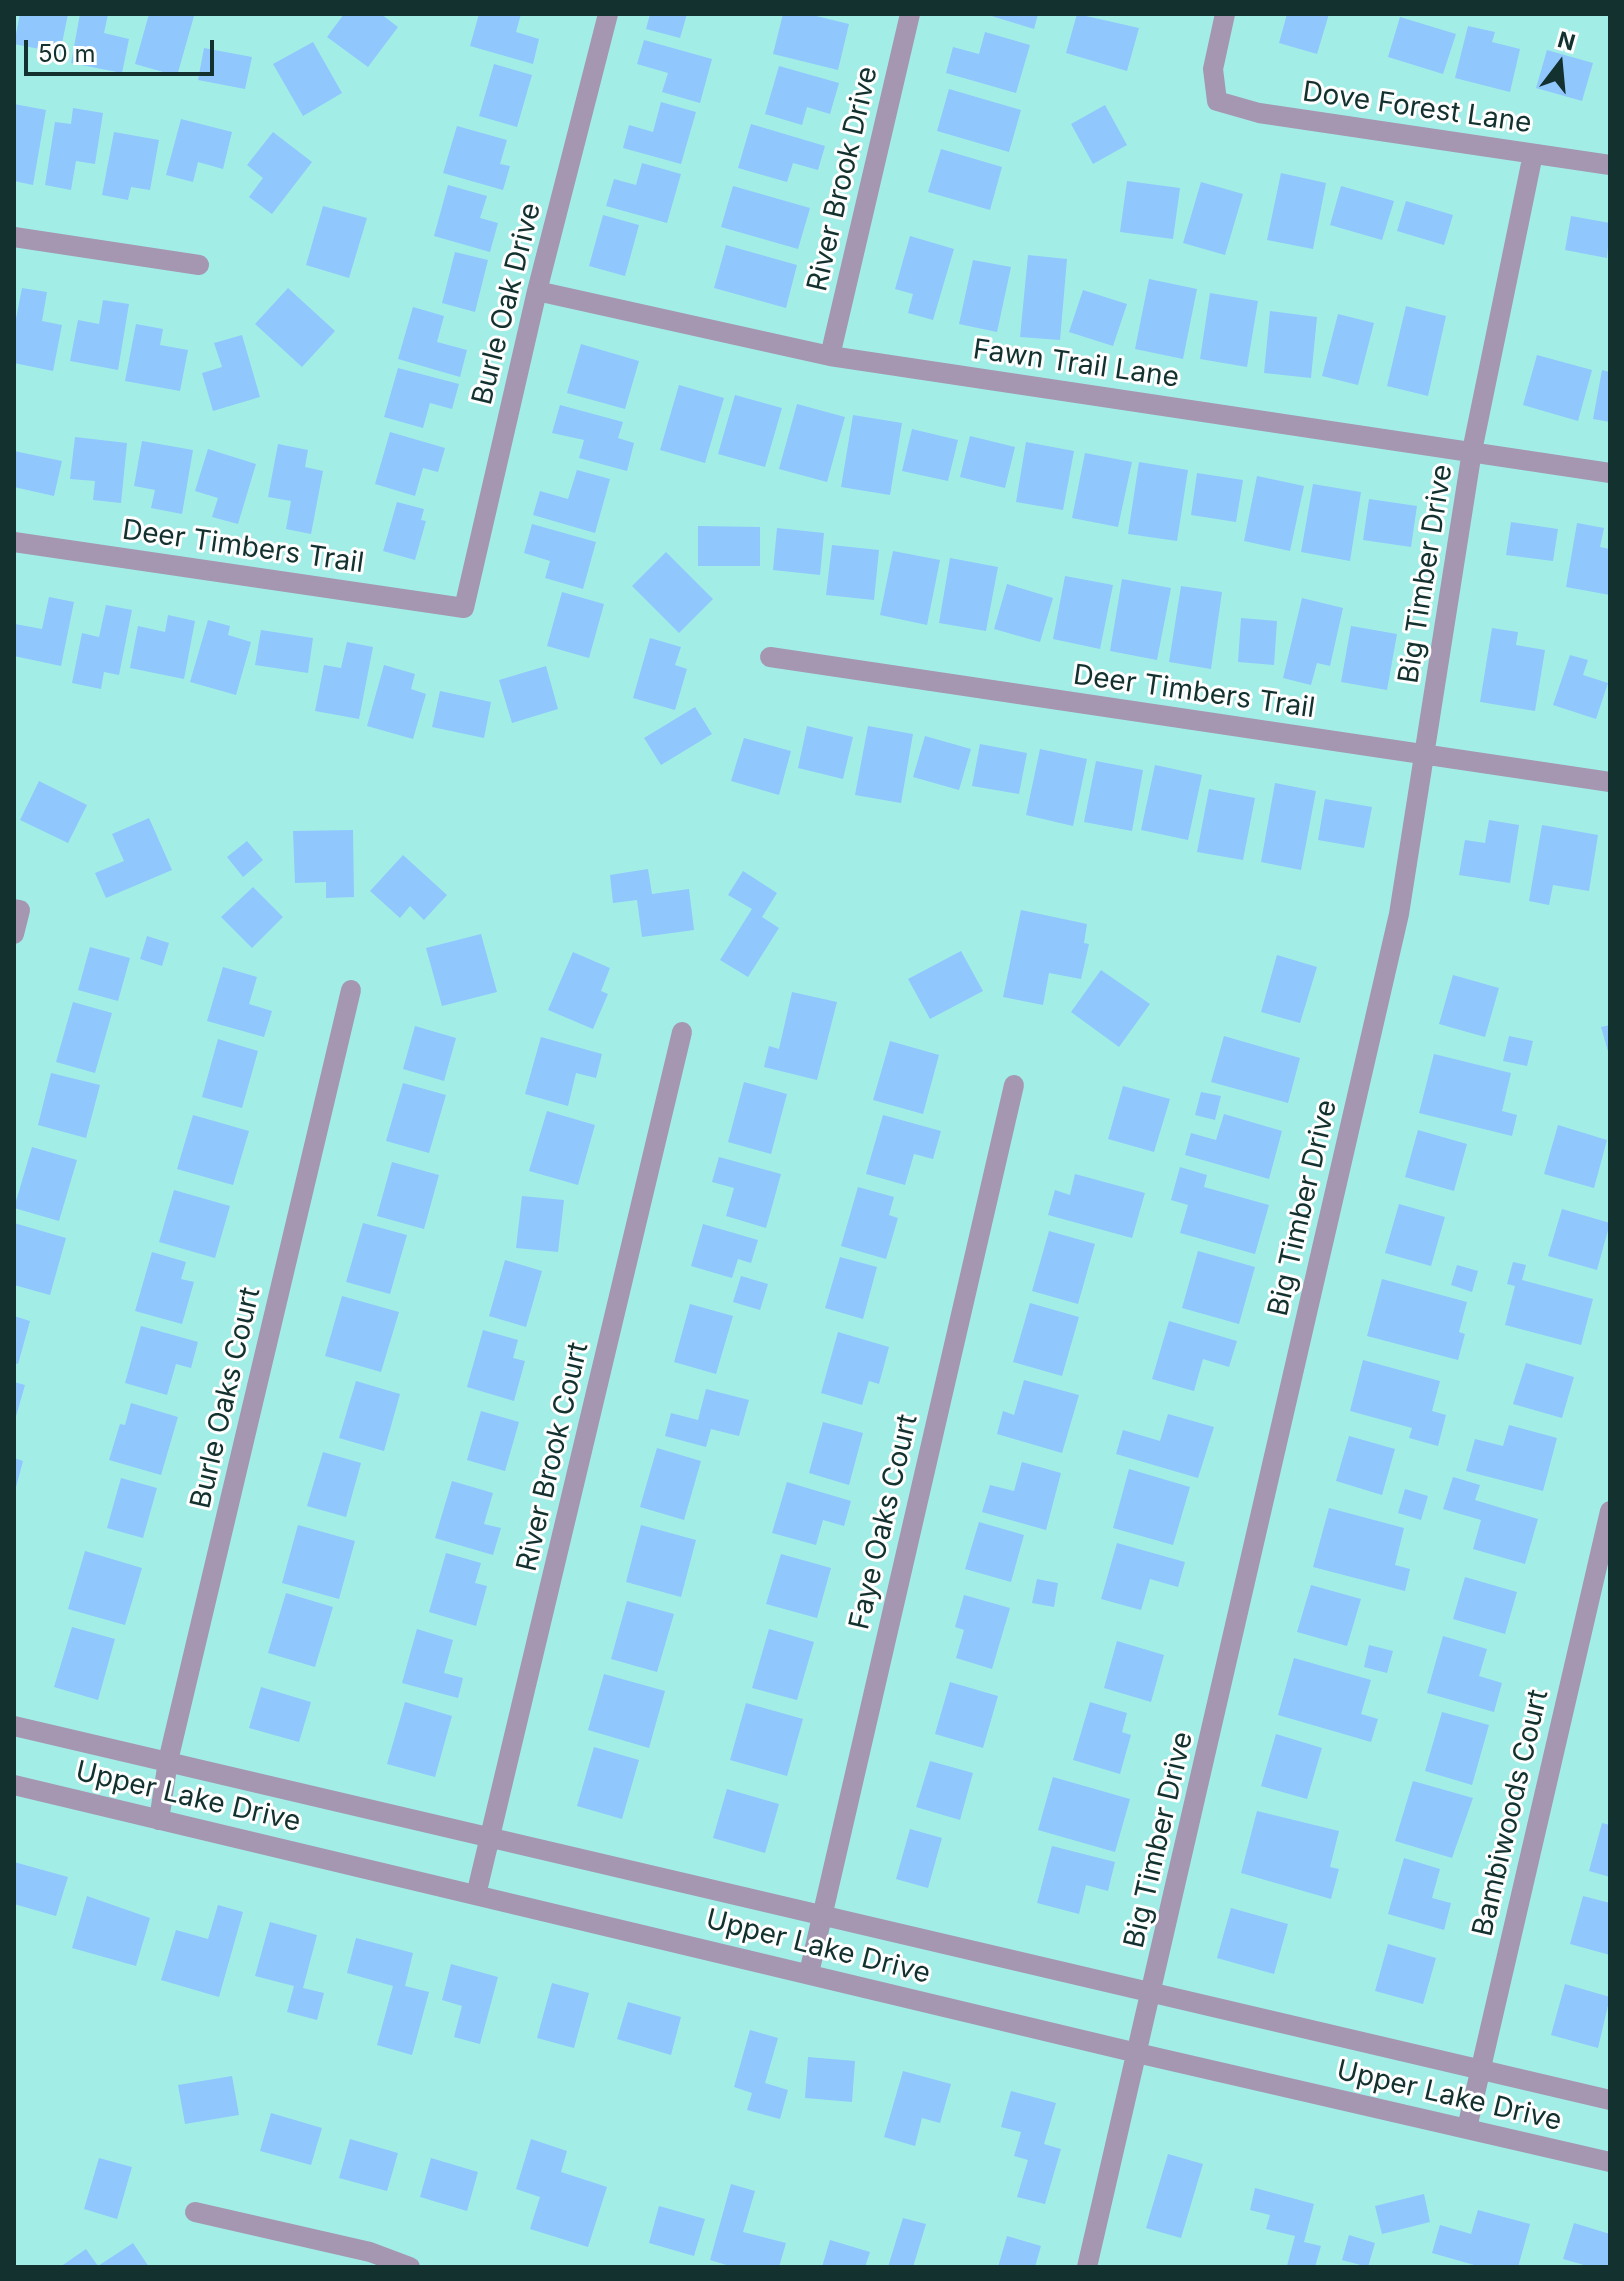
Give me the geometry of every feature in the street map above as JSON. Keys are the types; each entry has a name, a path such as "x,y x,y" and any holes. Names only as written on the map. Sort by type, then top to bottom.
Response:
{"street":[{"name":"Burle Oak Drive","path":"464,608 537,291 608,14"},
{"name":"River Brook Drive","path":"830,356 910,14"},
{"name":"Dove Forest Lane","path":"1225,14 1213,69 1217,101 1259,113 1610,165"},
{"name":"Big Timber Drive","path":"1087,2267 1153,1992 1399,914 1427,755 1472,451 1533,154"},
{"path":"14,237 199,265"},
{"name":"Fawn Trail Lane","path":"537,291 830,356 1610,473"},
{"name":"Deer Timbers Trail","path":"14,542 464,608"},
{"name":"Deer Timbers Trail","path":"770,657 1610,782"},
{"path":"14,934 17,910"},
{"name":"Burle Oaks Court","path":"159,1820 168,1761 351,990"},
{"name":"River Brook Court","path":"476,1895 682,1032"},
{"name":"Faye Oaks Court","path":"809,1973 1014,1085"},
{"name":"Bambiwoods Court","path":"1467,2128 1610,1511"},
{"name":"Upper Lake Drive","path":"14,1726 1610,2100"},
{"name":"Upper Lake Drive","path":"14,1785 1137,2053 1610,2162"},
{"path":"195,2212 370,2252 410,2267"}],"building":[{"path":"20,14 68,14 60,53 14,44"},
{"path":"80,14 108,14 104,33 129,39 122,73 71,63"},
{"path":"149,14 194,16 177,76 135,64"},
{"path":"344,14 381,14 398,27 368,67 327,37"},
{"path":"479,14 521,14 516,32 539,39 533,64 470,46"},
{"path":"650,14 687,14 680,38 646,29"},
{"path":"783,14 808,14 849,24 838,70 773,54"},
{"path":"985,14 1038,14 1034,29"},
{"path":"1077,14 1139,28 1127,71 1066,53"},
{"path":"1287,14 1329,14 1317,54 1279,43"},
{"path":"1400,17 1456,34 1443,74 1388,57"},
{"path":"1468,26 1495,32 1492,42 1520,49 1510,92 1455,78"},
{"path":"985,32 1030,45 1016,93 946,73 953,47 979,54"},
{"path":"644,40 712,59 700,103 662,92 668,73 637,64"},
{"path":"313,42 342,93 303,116 273,64"},
{"path":"204,48 252,57 245,89 198,80"},
{"path":"1547,50 1593,63 1582,101 1536,88"},
{"path":"494,64 532,75 517,127 479,116"},
{"path":"779,66 839,83 830,114 807,107 802,125 765,114"},
{"path":"949,89 1021,110 1009,152 937,131"},
{"path":"661,102 696,112 681,164 623,148 629,125 653,132"},
{"path":"14,104 46,110 33,185 14,181"},
{"path":"1105,105 1127,145 1093,164 1071,124"},
{"path":"73,108 103,113 95,164 76,161 71,190 45,185 55,122 71,124"},
{"path":"181,119 232,132 223,169 198,162 193,182 166,175"},
{"path":"751,124 825,146 818,170 793,163 787,182 738,168"},
{"path":"457,126 507,140 500,164 510,166 503,190 443,173"},
{"path":"114,132 159,140 150,190 131,187 128,200 102,195"},
{"path":"273,132 312,162 272,214 249,197 263,178 247,165"},
{"path":"941,149 1002,167 990,210 928,192"},
{"path":"642,163 681,174 667,223 606,206 614,179 636,185"},
{"path":"1281,173 1326,183 1313,249 1267,240"},
{"path":"1127,181 1180,188 1173,239 1120,232"},
{"path":"1201,182 1243,194 1225,255 1183,243"},
{"path":"448,185 487,196 480,218 498,223 490,252 434,236"},
{"path":"733,186 810,208 798,249 721,227"},
{"path":"1341,186 1394,201 1382,240 1330,225"},
{"path":"1406,201 1453,215 1444,245 1397,231"},
{"path":"323,206 367,218 349,278 306,265"},
{"path":"603,215 639,225 625,276 589,266"},
{"path":"1571,216 1610,223 1607,258 1565,250"},
{"path":"910,236 954,249 933,320 908,313 913,294 895,289"},
{"path":"726,245 797,265 786,308 714,288"},
{"path":"455,252 488,260 475,312 442,303"},
{"path":"1028,255 1067,259 1060,340 1020,337"},
{"path":"973,260 1011,267 997,332 959,324"},
{"path":"1149,279 1197,289 1183,359 1135,349"},
{"path":"22,288 47,292 42,321 62,325 53,371 14,363 14,329"},
{"path":"288,288 335,331 302,367 255,324"},
{"path":"1083,290 1127,304 1113,346 1069,332"},
{"path":"1210,293 1258,301 1247,367 1200,359"},
{"path":"103,300 129,304 118,370 70,361 78,320 99,324"},
{"path":"1406,306 1446,316 1428,396 1387,386"},
{"path":"413,307 444,316 437,342 467,350 460,377 398,359"},
{"path":"1270,311 1317,317 1311,378 1264,373"},
{"path":"1338,314 1374,323 1358,385 1322,376"},
{"path":"136,324 163,329 160,345 188,350 180,391 125,381"},
{"path":"242,335 260,397 213,411 202,373 222,367 214,343"},
{"path":"581,344 639,361 625,409 567,393"},
{"path":"1537,355 1592,370 1578,421 1523,405"},
{"path":"398,368 459,384 452,409 430,403 423,428 384,417"},
{"path":"1602,370 1610,372 1610,422 1593,419"},
{"path":"679,385 724,398 705,463 660,450"},
{"path":"735,395 782,408 765,467 718,454"},
{"path":"797,404 845,417 827,482 779,469"},
{"path":"560,405 623,422 618,438 634,443 627,471 579,458 584,440 552,433"},
{"path":"853,415 902,423 890,495 841,487"},
{"path":"912,429 958,440 948,481 902,471"},
{"path":"390,432 445,448 438,472 423,468 415,496 375,484"},
{"path":"970,436 1015,447 1005,488 960,477"},
{"path":"75,437 127,443 121,503 93,500 95,481 70,479"},
{"path":"142,441 193,450 182,514 151,508 155,490 134,486"},
{"path":"1026,442 1074,451 1063,510 1016,502"},
{"path":"278,444 308,450 305,467 323,471 311,534 286,529 291,501 268,497"},
{"path":"208,449 256,464 238,524 212,517 218,498 195,491"},
{"path":"14,451 62,461 54,496 14,487"},
{"path":"1085,453 1132,462 1118,527 1072,518"},
{"path":"1139,462 1188,470 1177,541 1128,534"},
{"path":"577,470 610,479 595,533 533,515 540,491 568,499"},
{"path":"1197,473 1243,480 1236,522 1191,515"},
{"path":"1257,476 1304,486 1290,551 1244,541"},
{"path":"1313,484 1361,492 1350,561 1301,552"},
{"path":"1369,499 1417,506 1411,547 1363,540"},
{"path":"397,502 424,509 421,520 426,521 415,560 383,551"},
{"path":"1511,522 1558,529 1553,561 1506,555"},
{"path":"1577,523 1604,528 1600,547 1610,549 1610,595 1566,587"},
{"path":"532,524 596,542 583,589 545,578 550,561 524,553"},
{"path":"698,526 760,527 760,566 698,566"},
{"path":"777,528 824,533 820,575 773,570"},
{"path":"832,545 879,550 874,600 826,595"},
{"path":"893,551 940,560 927,625 880,615"},
{"path":"666,552 713,599 679,633 632,586"},
{"path":"950,558 998,567 986,631 939,623"},
{"path":"1065,576 1113,585 1100,649 1053,639"},
{"path":"1122,579 1171,588 1157,660 1110,651"},
{"path":"1007,584 1053,598 1040,642 994,629"},
{"path":"1181,586 1222,592 1211,669 1169,662"},
{"path":"562,592 604,604 589,658 547,646"},
{"path":"49,597 74,602 61,666 14,656 15,624 42,629"},
{"path":"1302,598 1343,608 1330,666 1317,663 1311,685 1283,678"},
{"path":"106,605 132,610 119,675 104,672 101,689 72,683 82,633 99,637"},
{"path":"168,615 195,621 184,679 130,668 138,626 165,632"},
{"path":"1241,618 1277,621 1274,665 1238,662"},
{"path":"208,620 230,626 228,635 251,642 236,695 190,682"},
{"path":"1351,626 1397,634 1387,690 1341,682"},
{"path":"1492,628 1518,632 1516,645 1545,650 1535,711 1480,702"},
{"path":"261,630 313,638 308,673 255,665"},
{"path":"650,638 681,647 675,665 687,669 675,710 633,698"},
{"path":"347,642 373,647 359,719 315,711 324,665 341,668"},
{"path":"1570,655 1588,660 1583,675 1608,683 1596,719 1553,705"},
{"path":"384,665 415,674 411,689 426,694 413,739 367,726"},
{"path":"546,666 558,709 512,723 499,680"},
{"path":"440,691 491,702 484,738 432,727"},
{"path":"695,707 712,734 661,765 644,738"},
{"path":"807,726 853,737 843,779 798,768"},
{"path":"868,726 913,734 901,803 855,795"},
{"path":"925,736 971,749 959,790 913,777"},
{"path":"744,738 791,751 779,795 731,781"},
{"path":"980,744 1027,753 1019,794 972,786"},
{"path":"1040,749 1087,759 1073,826 1026,815"},
{"path":"1096,761 1143,770 1132,831 1084,822"},
{"path":"1155,765 1202,775 1188,840 1141,830"},
{"path":"39,781 87,805 68,843 20,820"},
{"path":"1275,783 1316,791 1301,870 1261,862"},
{"path":"1209,789 1255,798 1243,860 1197,852"},
{"path":"1325,799 1372,807 1364,848 1318,840"},
{"path":"149,818 172,870 106,898 95,873 124,861 112,834"},
{"path":"1489,820 1519,825 1510,883 1459,875 1465,840 1485,843"},
{"path":"1542,825 1598,835 1589,891 1553,885 1549,905 1529,901"},
{"path":"353,830 354,897 326,898 326,882 295,883 293,831"},
{"path":"247,841 263,860 243,877 227,857"},
{"path":"403,855 447,895 424,920 410,906 400,918 370,891"},
{"path":"648,869 652,894 689,889 694,930 642,937 637,900 613,903 610,875"},
{"path":"743,871 777,893 762,917 779,928 748,977 720,960 752,909 728,895"},
{"path":"253,887 283,917 252,948 221,917"},
{"path":"1021,910 1087,924 1084,943 1089,944 1081,979 1049,973 1043,1005 1003,997"},
{"path":"481,934 497,992 442,1006 426,948"},
{"path":"147,936 169,943 162,966 140,959"},
{"path":"90,947 130,958 118,1001 78,990"},
{"path":"961,951 983,991 930,1019 908,979"},
{"path":"573,952 610,968 601,991 608,994 593,1029 548,1010"},
{"path":"1277,955 1317,967 1300,1023 1261,1012"},
{"path":"223,967 257,977 249,1004 272,1011 264,1037 207,1021"},
{"path":"1101,970 1150,1004 1119,1047 1071,1012"},
{"path":"1453,975 1499,988 1485,1037 1439,1024"},
{"path":"792,992 837,1002 817,1080 764,1067 769,1046 779,1049"},
{"path":"73,1002 112,1013 95,1073 56,1062"},
{"path":"1610,1025 1610,1055 1609,1055 1601,1027"},
{"path":"415,1026 456,1038 444,1081 403,1069"},
{"path":"1224,1036 1300,1058 1288,1103 1211,1082"},
{"path":"1509,1036 1533,1041 1527,1066 1503,1061"},
{"path":"541,1037 602,1054 596,1078 576,1073 568,1106 525,1094"},
{"path":"218,1039 258,1051 242,1108 202,1097"},
{"path":"890,1041 939,1055 923,1114 873,1100"},
{"path":"1434,1054 1511,1073 1502,1111 1517,1115 1512,1136 1419,1113"},
{"path":"51,1073 100,1085 86,1138 38,1125"},
{"path":"744,1082 787,1094 771,1154 728,1142"},
{"path":"403,1083 446,1095 429,1153 386,1141"},
{"path":"1123,1086 1170,1099 1154,1152 1108,1139"},
{"path":"1201,1092 1221,1096 1215,1120 1195,1115"},
{"path":"547,1111 595,1125 578,1185 529,1171"},
{"path":"1224,1114 1282,1131 1269,1179 1185,1155 1191,1133 1216,1140"},
{"path":"193,1115 249,1131 233,1185 177,1169"},
{"path":"883,1115 941,1131 933,1159 914,1154 905,1185 866,1174"},
{"path":"1558,1125 1607,1140 1594,1188 1544,1174"},
{"path":"1418,1130 1467,1144 1454,1191 1405,1177"},
{"path":"32,1147 77,1160 59,1221 14,1208"},
{"path":"719,1157 781,1174 766,1228 726,1216 734,1188 712,1182"},
{"path":"392,1162 439,1175 424,1229 377,1216"},
{"path":"1180,1167 1207,1175 1204,1187 1269,1205 1255,1254 1180,1233 1188,1205 1171,1200"},
{"path":"1075,1174 1145,1193 1132,1238 1048,1215 1055,1190 1070,1195"},
{"path":"858,1187 894,1197 889,1215 898,1218 886,1259 841,1246"},
{"path":"174,1190 230,1206 215,1258 159,1242"},
{"path":"522,1196 564,1200 558,1252 516,1248"},
{"path":"1399,1204 1445,1217 1431,1266 1385,1253"},
{"path":"1562,1209 1610,1223 1597,1270 1548,1256"},
{"path":"14,1223 66,1238 50,1295 14,1285"},
{"path":"363,1223 407,1235 390,1294 346,1282"},
{"path":"703,1224 758,1240 751,1263 738,1259 732,1278 691,1266"},
{"path":"1049,1231 1095,1244 1078,1304 1032,1291"},
{"path":"1198,1251 1255,1267 1239,1324 1182,1308"},
{"path":"152,1252 186,1262 181,1279 194,1282 182,1324 135,1311"},
{"path":"840,1257 877,1267 863,1319 825,1308"},
{"path":"505,1260 542,1271 526,1327 489,1316"},
{"path":"1513,1262 1526,1265 1522,1280 1593,1299 1581,1345 1505,1325 1515,1286 1507,1284"},
{"path":"1457,1265 1478,1271 1472,1292 1451,1285"},
{"path":"741,1276 768,1284 760,1310 733,1302"},
{"path":"1382,1279 1467,1302 1459,1332 1465,1334 1458,1360 1367,1336"},
{"path":"342,1296 399,1312 381,1372 325,1356"},
{"path":"1030,1303 1079,1317 1062,1376 1013,1362"},
{"path":"690,1304 733,1316 716,1374 674,1362"},
{"path":"14,1316 30,1321 18,1364 14,1363"},
{"path":"1169,1321 1237,1341 1229,1367 1203,1359 1194,1391 1152,1379"},
{"path":"141,1326 198,1342 191,1368 176,1364 167,1395 125,1383"},
{"path":"483,1330 518,1340 513,1358 525,1361 514,1401 467,1387"},
{"path":"838,1332 889,1347 879,1384 869,1381 862,1405 821,1393"},
{"path":"1363,1360 1440,1381 1432,1411 1446,1415 1438,1446 1409,1438 1412,1428 1350,1411"},
{"path":"1526,1363 1574,1377 1562,1418 1513,1404"},
{"path":"1024,1380 1079,1395 1062,1453 997,1434 1003,1411 1014,1415"},
{"path":"356,1381 400,1394 384,1451 339,1438"},
{"path":"14,1382 25,1385 15,1420 14,1420"},
{"path":"706,1389 749,1400 739,1436 711,1429 706,1447 665,1436 671,1413 698,1420"},
{"path":"131,1403 178,1417 161,1475 109,1460 120,1424 125,1425"},
{"path":"481,1411 519,1422 505,1471 467,1460"},
{"path":"1168,1414 1214,1427 1198,1478 1116,1454 1123,1430 1160,1441"},
{"path":"823,1422 863,1433 849,1485 809,1473"},
{"path":"1509,1425 1557,1438 1543,1491 1466,1471 1475,1439 1503,1446"},
{"path":"1349,1436 1395,1449 1382,1495 1336,1481"},
{"path":"657,1448 701,1461 684,1520 640,1507"},
{"path":"323,1452 361,1463 346,1517 307,1506"},
{"path":"14,1458 23,1461 15,1491 14,1491"},
{"path":"1022,1462 1061,1473 1046,1530 982,1512 990,1485 1014,1491"},
{"path":"1129,1469 1190,1487 1173,1545 1113,1528"},
{"path":"1453,1477 1480,1485 1475,1500 1538,1519 1525,1564 1473,1549 1481,1520 1443,1509"},
{"path":"121,1478 157,1488 143,1538 107,1528"},
{"path":"452,1481 493,1493 484,1524 501,1528 493,1555 435,1538"},
{"path":"787,1482 851,1501 844,1526 823,1520 816,1545 772,1533"},
{"path":"1405,1489 1428,1496 1421,1520 1398,1513"},
{"path":"1329,1508 1404,1528 1395,1565 1410,1569 1405,1591 1313,1567"},
{"path":"979,1522 1024,1535 1011,1582 965,1569"},
{"path":"298,1525 355,1541 339,1599 282,1583"},
{"path":"641,1525 696,1540 681,1597 626,1582"},
{"path":"1117,1543 1185,1562 1178,1587 1150,1579 1141,1610 1101,1599"},
{"path":"85,1551 142,1568 125,1625 68,1609"},
{"path":"446,1553 481,1563 475,1583 487,1586 476,1626 429,1612"},
{"path":"781,1554 831,1568 817,1618 766,1604"},
{"path":"1465,1577 1517,1592 1505,1634 1453,1619"},
{"path":"1037,1579 1058,1583 1054,1607 1032,1603"},
{"path":"1311,1585 1361,1599 1347,1646 1297,1632"},
{"path":"286,1593 333,1607 315,1667 268,1653"},
{"path":"964,1595 1010,1608 992,1669 956,1658 964,1630 955,1627"},
{"path":"627,1601 674,1614 657,1672 611,1659"},
{"path":"72,1627 115,1639 98,1700 54,1687"},
{"path":"417,1629 453,1640 444,1673 463,1678 458,1698 402,1683"},
{"path":"769,1629 814,1642 797,1700 752,1688"},
{"path":"1443,1636 1487,1649 1479,1676 1502,1683 1494,1712 1427,1693"},
{"path":"1117,1641 1164,1655 1151,1702 1104,1688"},
{"path":"1369,1645 1393,1651 1387,1673 1364,1667"},
{"path":"1294,1658 1371,1680 1361,1714 1378,1719 1371,1742 1278,1715"},
{"path":"604,1674 665,1691 649,1748 588,1730"},
{"path":"950,1682 998,1696 983,1748 935,1734"},
{"path":"261,1687 311,1702 299,1742 249,1728"},
{"path":"405,1702 452,1716 435,1777 387,1764"},
{"path":"1090,1702 1127,1713 1122,1732 1131,1735 1120,1774 1073,1760"},
{"path":"746,1703 803,1719 787,1776 730,1760"},
{"path":"1442,1712 1489,1725 1472,1785 1425,1771"},
{"path":"1276,1734 1322,1748 1307,1799 1261,1786"},
{"path":"594,1747 639,1760 622,1819 577,1806"},
{"path":"930,1761 973,1773 960,1820 916,1807"},
{"path":"1053,1777 1130,1799 1115,1852 1038,1830"},
{"path":"1413,1781 1473,1798 1452,1858 1395,1841"},
{"path":"727,1789 779,1804 765,1853 713,1838"},
{"path":"1257,1811 1339,1831 1330,1867 1339,1869 1331,1899 1241,1873"},
{"path":"1602,1823 1610,1825 1610,1877 1589,1871"},
{"path":"910,1829 942,1838 928,1888 896,1879"},
{"path":"1052,1846 1115,1862 1108,1891 1086,1885 1079,1914 1037,1903"},
{"path":"1404,1858 1440,1869 1432,1898 1451,1903 1444,1930 1388,1914"},
{"path":"14,1862 68,1877 56,1916 14,1904"},
{"path":"87,1896 150,1918 136,1966 72,1948"},
{"path":"1583,1896 1610,1903 1610,1955 1570,1944"},
{"path":"218,1905 243,1912 219,1997 161,1980 176,1930 208,1939"},
{"path":"1231,1908 1288,1924 1274,1974 1217,1958"},
{"path":"270,1922 317,1935 303,1988 324,1993 317,2020 287,2012 294,1986 255,1976"},
{"path":"356,1938 413,1953 405,1986 429,1992 412,2055 377,2045 393,1986 347,1973"},
{"path":"1388,1944 1436,1958 1423,2004 1375,1991"},
{"path":"451,1964 498,1977 480,2044 454,2037 462,2006 442,2000"},
{"path":"552,1983 589,1993 574,2048 537,2038"},
{"path":"1565,1984 1610,1997 1598,2048 1551,2035"},
{"path":"628,2002 681,2017 671,2055 617,2039"},
{"path":"750,2030 778,2038 765,2083 788,2090 780,2119 747,2110 752,2093 734,2087"},
{"path":"808,2057 855,2061 852,2102 805,2098"},
{"path":"903,2071 951,2084 940,2123 922,2118 915,2146 884,2137"},
{"path":"232,2076 239,2115 185,2124 178,2085"},
{"path":"1011,2091 1056,2103 1044,2144 1061,2149 1045,2204 1017,2197 1028,2160 1014,2156 1021,2132 1001,2127"},
{"path":"271,2113 322,2128 311,2165 260,2151"},
{"path":"350,2139 398,2153 387,2191 339,2178"},
{"path":"531,2139 567,2151 561,2172 607,2187 588,2247 530,2229 540,2197 516,2189"},
{"path":"1168,2154 1203,2164 1181,2238 1146,2228"},
{"path":"99,2158 132,2167 117,2219 84,2209"},
{"path":"431,2158 478,2172 467,2211 420,2197"},
{"path":"731,2184 755,2191 743,2232 786,2243 779,2267 733,2267 710,2260"},
{"path":"1255,2188 1314,2204 1304,2242 1321,2246 1315,2267 1287,2266 1295,2236 1266,2229 1270,2215 1250,2210"},
{"path":"1424,2194 1430,2222 1382,2234 1375,2206"},
{"path":"659,2206 705,2219 694,2256 649,2243"},
{"path":"1478,2210 1530,2224 1518,2267 1481,2267 1432,2253 1440,2225 1471,2234"},
{"path":"903,2218 926,2224 913,2267 888,2267"},
{"path":"1574,2223 1610,2234 1610,2267 1591,2267 1563,2259"},
{"path":"1349,2235 1375,2243 1368,2267 1342,2260"},
{"path":"1007,2236 1041,2246 1035,2267 998,2267"},
{"path":"830,2240 870,2252 865,2267 822,2267"},
{"path":"133,2243 149,2267 60,2267 86,2249 98,2266"}]}
